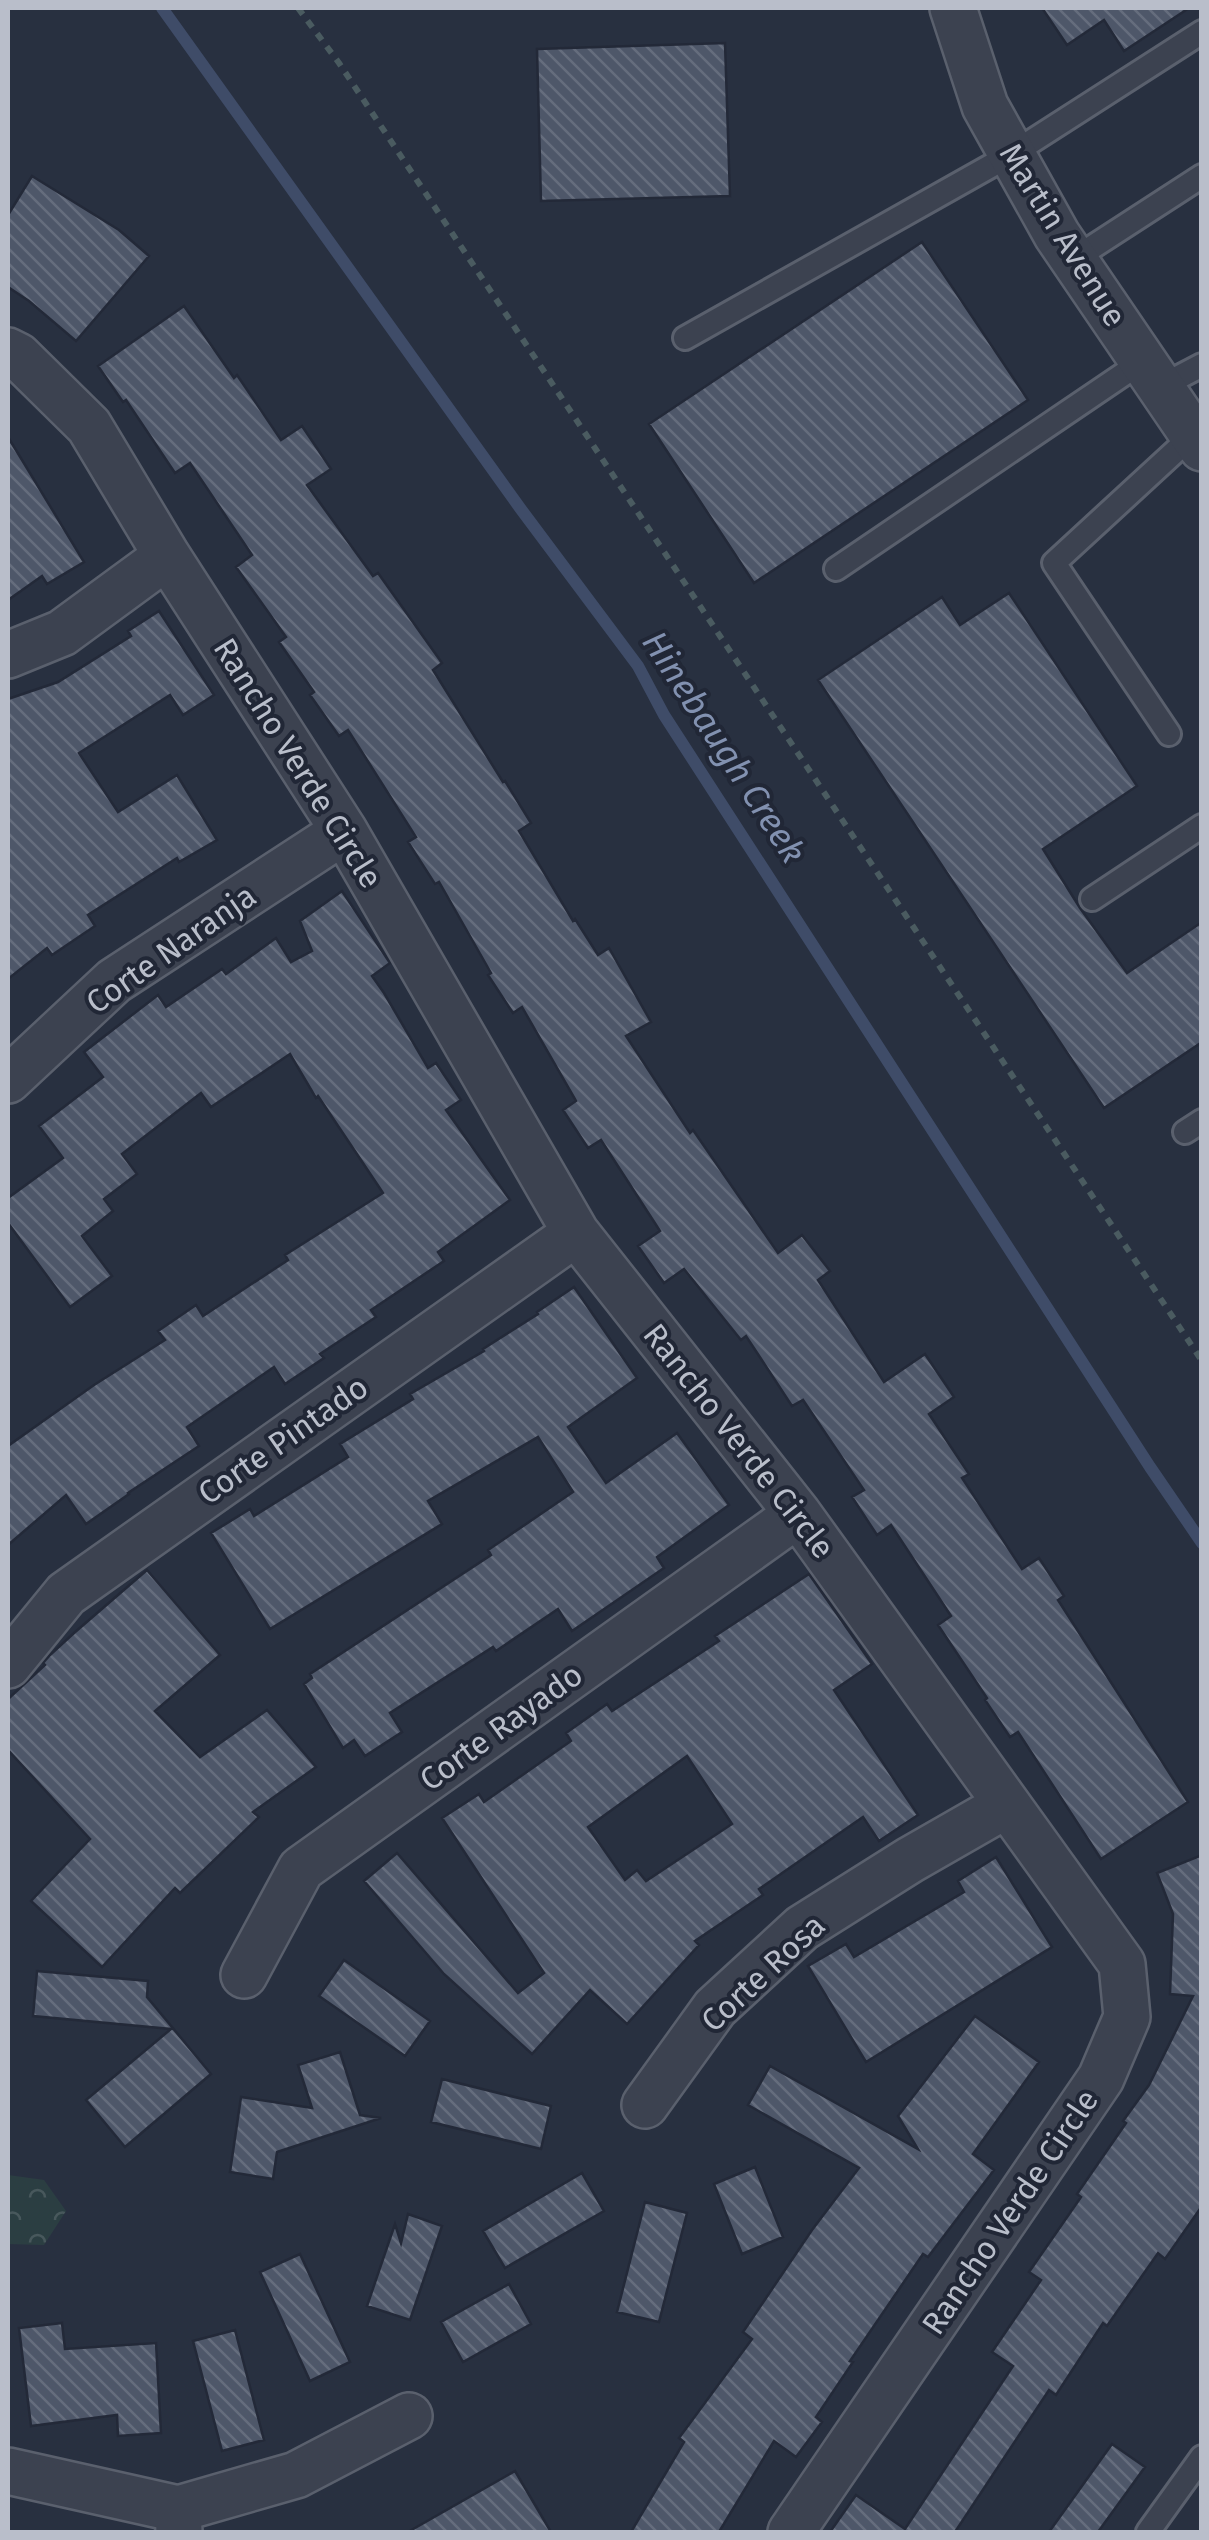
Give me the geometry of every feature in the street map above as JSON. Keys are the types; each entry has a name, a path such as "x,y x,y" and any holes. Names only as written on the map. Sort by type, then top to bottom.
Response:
{"street":[{"name":"Martin Avenue","path":"952,8 984,106 1074,259 1197,442"},
{"name":"Rancho Verde Circle","path":"8,351 18,356 89,426 167,556 344,831 576,1234 798,1514 1122,1964 1127,2017 1101,2078 791,2532"},
{"path":"8,655 62,633 167,556"},
{"name":"Corte Naranja","path":"8,1080 114,980 344,831"},
{"name":"Corte Pintado","path":"8,1665 66,1594 576,1234"},
{"name":"Corte Rayado","path":"244,1975 301,1869 798,1514"},
{"name":"Corte Rosa","path":"645,2105 715,2008 802,1928 1006,1805"},
{"path":"8,2471 179,2521 296,2476 410,2416"}],"lane":[{"path":"685,338 1012,154 1202,32"},
{"path":"1074,259 1202,176"},
{"path":"836,569 1151,374 1202,365"},
{"path":"1169,734 1054,564 1197,442"},
{"path":"1092,900 1202,826"},
{"path":"1148,2532 1202,2457"}],"path":[{"path":"298,8 339,62 1202,1361"}],"green space":[{"path":"8,2175 44,2180 66,2211 44,2245 8,2244"}],"building":[{"path":"1042,8 1189,8 1124,51 1104,20 1067,45"},
{"path":"725,43 730,196 541,201 537,49"},
{"path":"32,176 119,230 149,256 76,341 8,287 8,215"},
{"path":"922,242 1028,400 754,583 649,424"},
{"path":"184,306 281,440 302,426 331,469 307,485 373,576 378,573 442,663 433,670 531,823 519,831 598,955 609,948 651,1022 626,1036 690,1133 693,1130 778,1253 802,1235 830,1271 818,1280 884,1382 925,1354 954,1397 929,1414 969,1474 962,1478 1022,1569 1039,1558 1064,1596 1058,1600 1188,1802 1101,1859 1018,1732 1010,1737 985,1700 938,1625 951,1616 891,1525 877,1535 852,1497 864,1490 803,1400 792,1406 746,1336 741,1340 684,1269 664,1283 638,1246 660,1231 601,1140 588,1148 563,1110 576,1101 522,1007 513,1013 488,975 491,973 439,882 435,884 408,842 416,837 348,730 339,736 310,695 314,692 279,642 286,637 236,567 252,555 190,463 175,473 98,366"},
{"path":"8,437 84,562 47,584 42,576 8,600"},
{"path":"1009,593 1137,786 1043,849 1127,973 1202,922 1202,1042 1104,1108 818,680 942,597 960,625"},
{"path":"159,611 214,695 183,715 170,695 79,753 118,812 177,775 217,840 179,862 177,858 88,915 95,926 52,955 47,948 8,979 8,699 58,682 131,636 128,631"},
{"path":"342,891 390,963 372,976 428,1068 436,1063 461,1100 446,1110 510,1200 438,1252 444,1261 371,1310 376,1317 320,1354 324,1358 285,1384 274,1367 187,1427 199,1446 86,1524 66,1495 8,1545 8,1446 165,1340 158,1331 196,1305 203,1316 288,1260 285,1255 383,1193 290,1054 211,1107 201,1093 122,1154 137,1174 104,1199 113,1211 82,1236 112,1276 70,1307 8,1223 8,1198 63,1158 39,1126 103,1077 84,1052 158,995 166,1007 222,969 226,974 276,938 291,962 312,951 300,921"},
{"path":"574,1287 637,1378 568,1427 606,1483 677,1433 729,1505 657,1557 664,1568 572,1631 558,1609 496,1651 493,1647 390,1713 402,1732 365,1756 354,1740 343,1748 304,1684 312,1678 310,1674 491,1555 488,1550 573,1492 538,1437 428,1501 442,1524 270,1629 211,1533 250,1509 254,1516 348,1457 340,1444 413,1399 410,1394 484,1351"},
{"path":"147,1570 220,1655 155,1711 200,1757 267,1710 316,1767 253,1812 259,1817 180,1893 175,1888 102,1967 31,1901 90,1839 8,1750 8,1699 45,1665 50,1655"},
{"path":"809,1574 872,1664 834,1690 918,1815 879,1841 863,1817 759,1889 763,1895 695,1941 699,1945 627,2024 590,1990 532,2054 444,1974 364,1881 397,1853 518,1993 544,1973 442,1818 479,1794 484,1802 571,1741 566,1733 607,1704 612,1711 719,1641 715,1636","holes":["687,1756 732,1824 646,1881 637,1870 625,1880 588,1827"]},
{"path":"1202,1855 1202,2206 1165,2259 1158,2253 1107,2326 1103,2323 1056,2395 1049,2390 955,2532 830,2532 856,2495 905,2529 1013,2366 992,2352 1041,2280 1029,2272 1081,2197 1077,2194 1149,2085 1193,1996 1170,1994 1173,1914 1157,1873"},
{"path":"996,1857 1052,1947 866,2062 808,1966 846,1944 854,1957 964,1892 958,1881"},
{"path":"344,1960 430,2021 405,2056 319,1996"},
{"path":"37,1971 148,1981 147,1997 211,2074 125,2147 86,2100 171,2029 33,2016"},
{"path":"975,2016 1039,2062 973,2154 994,2170 928,2257 923,2254 850,2361 853,2362 816,2417 822,2422 796,2457 774,2441 719,2532 631,2532 684,2442 679,2438 752,2339 743,2332 859,2168 748,2105 770,2066 918,2149 898,2116"},
{"path":"340,2052 360,2115 381,2118 277,2152 273,2179 230,2172 241,2097 312,2108 298,2065"},
{"path":"442,2079 551,2106 541,2149 431,2122"},
{"path":"755,2167 783,2237 742,2254 714,2184"},
{"path":"582,2173 604,2211 505,2268 483,2231"},
{"path":"645,2202 687,2213 659,2322 617,2312"},
{"path":"408,2214 442,2226 410,2320 367,2306 395,2224 401,2243"},
{"path":"300,2254 350,2362 310,2381 260,2272"},
{"path":"509,2284 531,2324 463,2362 441,2322"},
{"path":"62,2323 65,2349 156,2343 161,2433 118,2436 117,2415 31,2426 19,2328"},
{"path":"235,2330 264,2440 222,2451 193,2341"},
{"path":"1112,2444 1145,2467 1098,2532 1049,2532"},
{"path":"515,2471 551,2532 408,2532"}],"waterway":[{"name":"Hinebaugh Creek","path":"162,8 638,666 664,715 1202,1543"}]}
